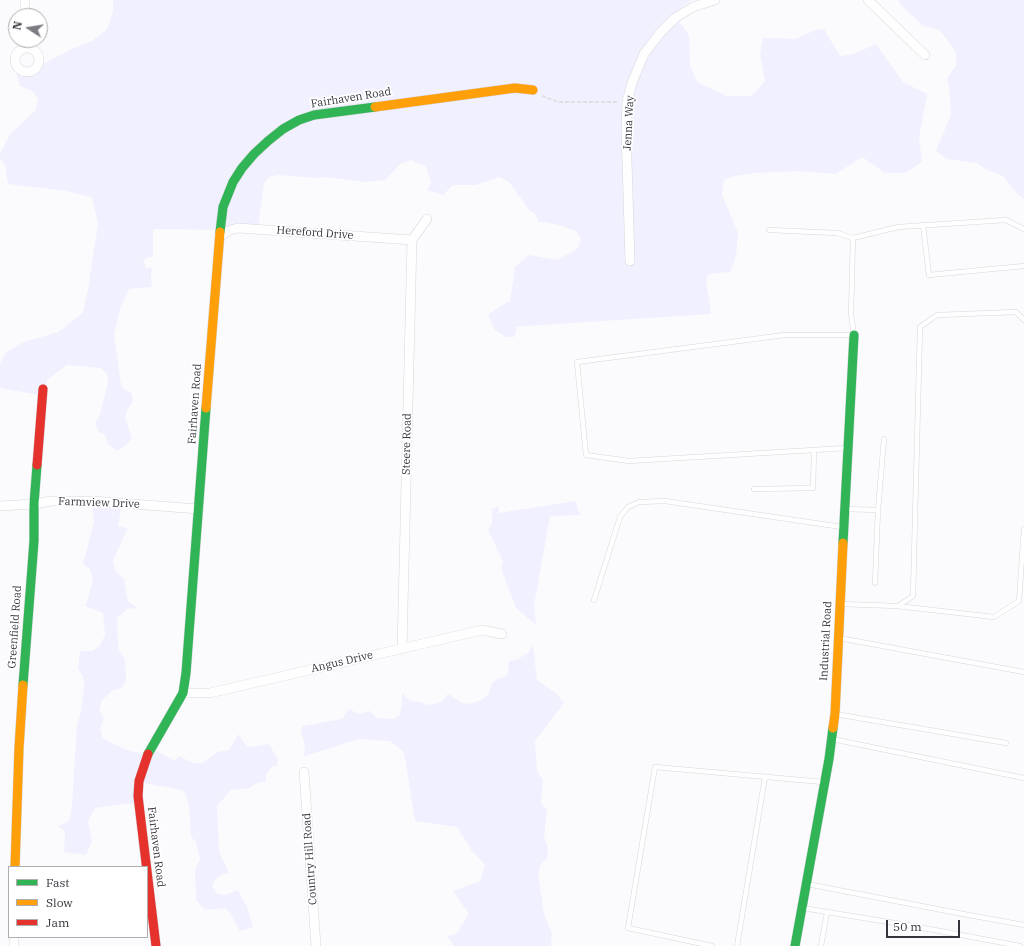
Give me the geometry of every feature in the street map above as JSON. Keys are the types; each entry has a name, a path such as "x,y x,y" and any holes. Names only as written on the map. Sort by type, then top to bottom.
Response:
{"street":[{"name":"Jenna Way","path":"630,261 626,128 627,102 632,83 644,54 660,33 675,18 693,7 715,0"},
{"path":"868,0 925,55"},
{"name":"Fairhaven Road","path":"146,866 138,796 139,781 149,750 183,693 186,673 199,509 219,237 223,208 233,182 242,168 268,141 300,120 314,114 515,88 533,90"},
{"path":"412,240 427,219"},
{"name":"Hereford Drive","path":"219,237 230,230 238,228 412,240"},
{"name":"Steere Road","path":"402,649 412,240"},
{"name":"Industrial Road","path":"795,946 825,782 835,714 843,528 854,335"},
{"name":"Greenfield Road","path":"15,866 22,692 34,541 34,504 43,389"},
{"name":"Farmview Drive","path":"0,506 34,504 50,501 92,501 199,509"},
{"name":"Angus Drive","path":"183,693 210,693 482,630 502,634"},
{"name":"Country Hill Road","path":"304,772 316,946"},
{"name":"Fairhaven Road","path":"148,879 156,946"}],"lane":[{"path":"769,230 837,233 853,238 898,227 1006,220 1024,229"},
{"path":"923,225 929,275 1024,266"},
{"path":"848,448 629,461 586,455 577,362 785,334 854,335 850,314 853,238"},
{"path":"897,606 913,596 920,327 937,315 1016,312 1024,320"},
{"path":"875,583 878,510 884,439"},
{"path":"754,489 813,488 814,450"},
{"path":"594,600 620,517 628,507 639,502 665,501 843,528"},
{"path":"844,509 878,510"},
{"path":"840,604 897,606 994,617 1019,601 1024,529"},
{"path":"839,638 1024,672"},
{"path":"835,714 1006,743"},
{"path":"832,739 1024,778"},
{"path":"712,946 628,928 655,767 825,782"},
{"path":"737,946 765,777"},
{"path":"807,884 1024,925"},
{"path":"802,908 913,926 1020,946"},
{"path":"821,946 827,912"}],"path":[{"path":"533,90 545,98 559,102 627,102"}],"shaded area":[{"path":"113,0 692,0 684,5 674,15 689,35 690,65 697,82 727,96 752,96 765,81 760,54 763,38 796,39 815,30 824,29 840,56 853,54 876,44 903,82 927,94 919,138 922,162 905,173 885,173 862,157 836,174 798,171 755,173 735,176 724,180 722,195 738,233 736,256 730,272 709,274 706,280 711,314 525,326 517,327 514,337 506,337 494,329 488,315 510,301 515,267 529,255 558,260 578,248 581,238 576,231 559,225 538,222 536,215 529,210 509,182 499,177 476,185 453,185 443,195 427,190 431,182 426,167 411,160 400,164 385,180 364,182 326,177 316,178 278,175 269,177 264,183 258,229 153,230 153,257 148,257 143,261 146,268 152,268 152,287 129,289 120,309 114,335 121,385 123,389 131,392 133,402 127,410 125,418 132,438 128,444 117,451 108,444 105,435 99,432 95,423 100,415 108,382 107,374 101,368 67,365 47,380 44,396 0,388 0,364 5,353 24,342 58,332 83,312 88,290 98,224 92,197 66,191 8,184 5,166 0,158 0,153 11,133 35,111 38,99 32,91 20,86 16,72 22,67 41,65 72,49 92,41 107,29 113,12"},
{"path":"898,0 1024,0 1024,199 1019,196 1003,176 987,170 977,163 947,159 936,151 951,114 949,85 947,78 956,66 955,51 939,30 923,26 901,5"},
{"path":"576,501 577,508 581,515 550,516 534,606 536,625 516,608 501,568 503,561 488,530 492,524 492,509 498,506 499,513"},
{"path":"92,503 122,505 118,526 128,528 113,560 115,571 124,579 128,601 138,608 127,609 117,618 118,648 125,659 126,681 122,688 113,690 102,700 99,710 104,718 100,728 102,737 127,750 149,755 155,750 175,761 179,756 193,763 203,763 217,752 229,750 239,734 244,743 249,747 269,744 278,760 277,766 272,767 266,774 266,781 255,784 250,788 231,790 217,806 219,852 229,873 221,875 214,881 212,886 217,894 225,895 238,890 247,907 253,927 240,931 230,913 225,908 205,910 196,900 195,870 200,859 196,842 191,837 189,805 186,794 181,790 144,783 141,803 95,808 88,821 92,841 86,855 64,852 65,831 58,826 66,823 70,819 72,806 77,725 81,711 84,686 83,676 78,669 80,651 92,651 100,646 105,635 103,613 85,606 93,580 90,569 83,564 94,522"},
{"path":"533,645 537,680 557,694 564,703 535,741 537,771 543,780 541,803 547,810 544,838 548,848 547,858 540,866 538,875 544,914 552,933 551,946 454,946 447,936 456,934 469,914 453,891 480,881 485,865 472,851 457,827 415,821 404,752 390,741 359,739 305,756 305,747 301,730 303,726 342,719 349,709 359,714 370,711 377,718 394,719 400,715 402,693 410,701 421,702 429,705 441,702 448,694 462,703 468,704 479,701 488,695 492,683 506,676 509,661 516,660 528,653"}],"traffic: fast":[{"path":"220,232 223,207 233,182 242,168 268,141 283,129 299,120 314,115 375,107"},
{"path":"843,543 854,335"},
{"path":"148,754 183,693 186,673 206,408"},
{"path":"23,685 34,541 34,504 37,465"},
{"path":"795,946 829,759 833,728"}],"traffic: slow":[{"path":"375,107 515,88 533,90"},
{"path":"206,408 220,232"},
{"path":"833,728 835,714 843,543"},
{"path":"15,866 19,748 23,685"}],"traffic: jam":[{"path":"37,465 43,389"},
{"path":"146,866 138,796 139,781 148,754"},
{"path":"148,879 156,946"}]}
